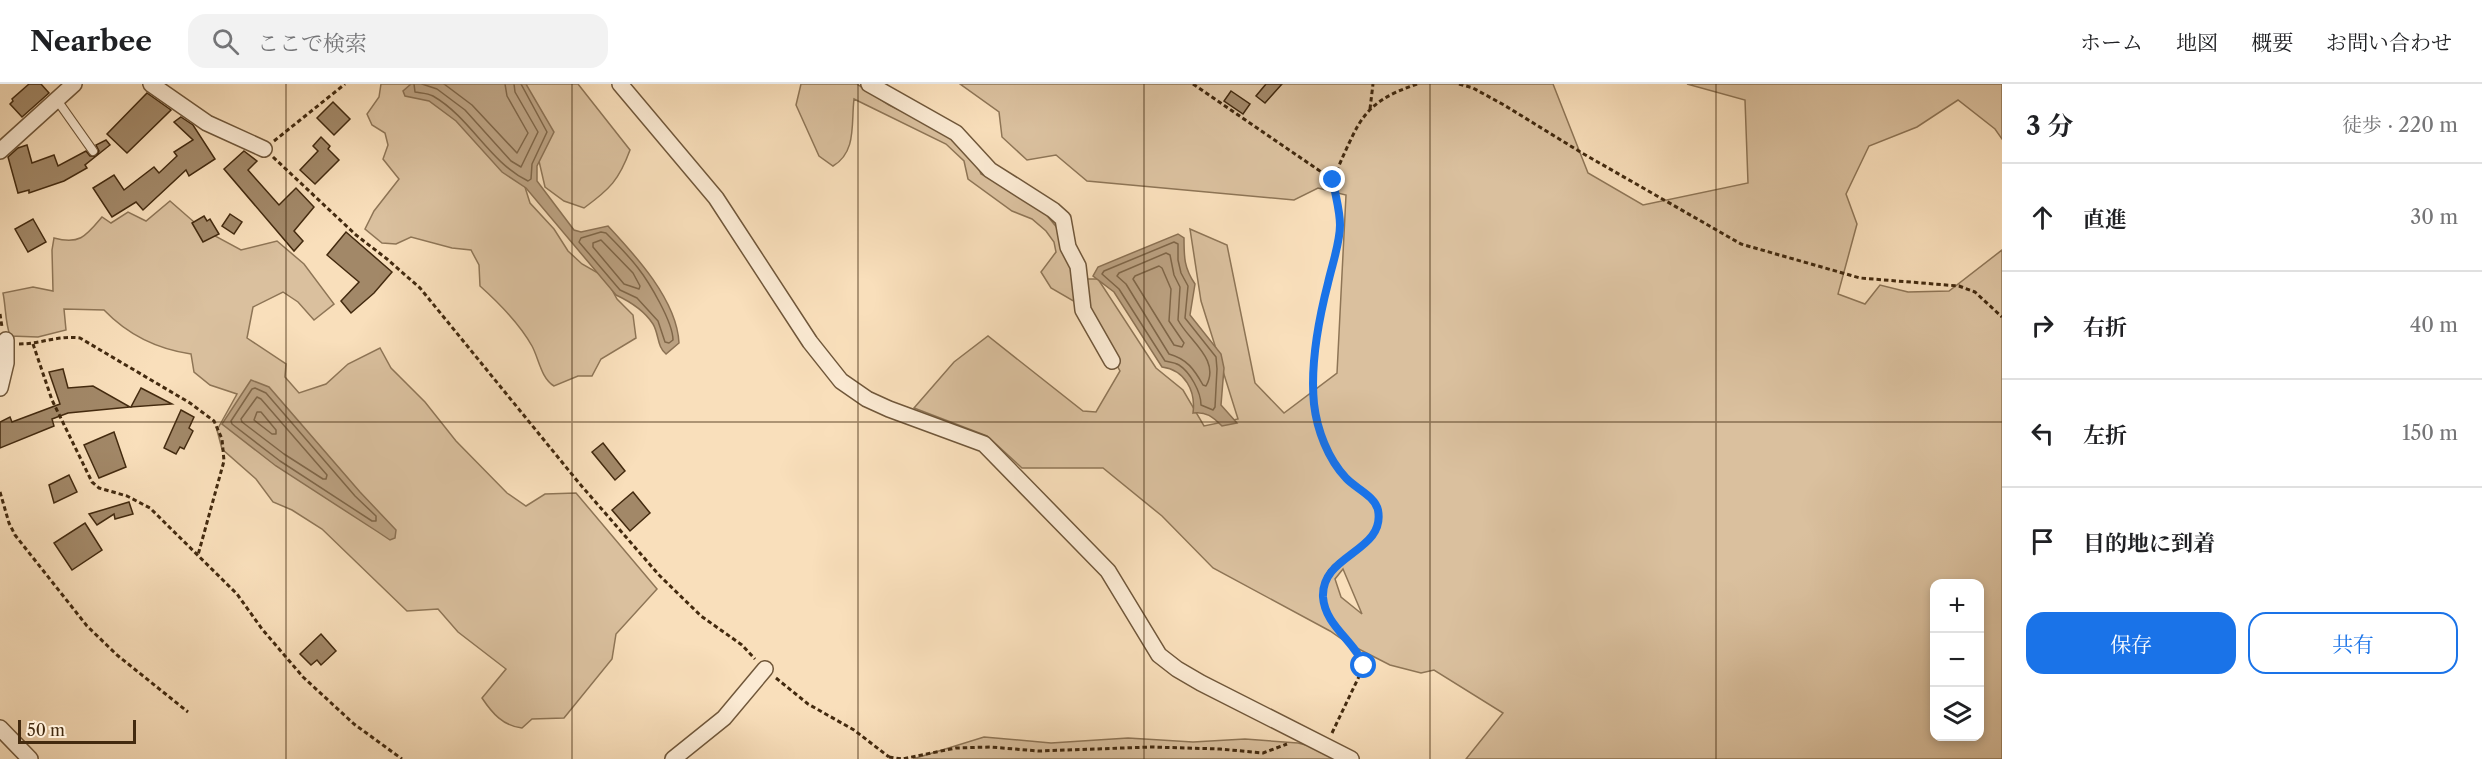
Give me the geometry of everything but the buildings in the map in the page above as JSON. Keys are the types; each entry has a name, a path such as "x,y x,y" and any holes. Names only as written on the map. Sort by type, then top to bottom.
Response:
{"street":[{"path":"0,151 74,84"},
{"path":"151,84 207,123 264,149"},
{"path":"620,84 695,170 716,198 810,342 842,381 867,399 889,409 984,444 1108,571 1159,655 1185,674 1351,759"},
{"path":"869,84 956,133 990,170 1053,210 1063,219 1068,247 1077,266 1083,310 1112,361"},
{"path":"0,388 6,363 6,340"},
{"path":"673,759 724,718 765,669"},
{"path":"0,728 30,759"}],"lane":[{"path":"57,100 93,151"}],"path":[{"path":"345,84 264,149 356,235 420,288 558,458 659,575 701,616 742,645 765,669 808,704 854,730 889,758 902,759 956,748 990,747 1039,751 1174,748 1263,753 1289,743 1297,732"},
{"path":"1192,84 1333,180"},
{"path":"1370,109 1373,84"},
{"path":"1326,746 1364,666 1360,654 1339,632 1328,615 1323,598 1325,579 1332,569 1363,545 1373,533 1378,516 1378,508 1372,500 1345,478 1328,453 1314,407 1312,380 1320,316 1340,226 1333,180 1358,126 1370,109 1384,97 1417,84"},
{"path":"1459,84 1473,88 1504,105 1582,153 1741,244 1860,278 1959,286 1975,292 2002,317"},
{"path":"0,314 6,340 16,344 33,344 66,336 80,338 190,403 214,421 222,439 224,461 198,555"},
{"path":"33,344 52,400 93,482 99,488 140,501 237,594 268,636 303,677 345,717 402,759"},
{"path":"0,492 15,535 87,626 117,655 188,712"}],"shaded area":[{"path":"381,84 414,84 519,168 530,203 554,229 568,251 582,264 605,277 617,299 633,315 636,338 601,359 592,376 578,376 554,386 550,383 521,329 480,286 479,265 471,250 452,248 411,237 396,244 382,243 365,229 374,211 399,179 383,159 388,145 385,133 372,125 367,114 379,97"},
{"path":"510,84 578,84 630,150 613,183 584,208 564,201 545,187 536,148"},
{"path":"801,84 857,84 889,105 953,137 973,155 981,174 1018,193 1045,213 1058,229 1084,279 1098,279 1156,368 1183,390 1204,426 1238,419 1201,301 1190,229 1227,245 1255,383 1284,413 1337,373 1346,195 1318,188 1294,200 1087,181 1056,155 1027,160 1002,137 999,112 960,84 1553,84 1588,173 1643,205 1748,183 1745,100 1687,84 2002,84 2002,139 1995,129 1958,100 1917,127 1869,146 1846,194 1857,224 1838,294 1865,304 1880,285 1908,292 1949,291 2002,250 2002,759 1466,759 1503,713 1434,670 1421,673 1390,665 1213,568 1162,516 1103,468 1022,468 987,436 914,408 954,362 988,336 1083,411 1096,412 1120,371 1084,307 1051,288 1041,272 1056,252 1054,242 1046,231 1032,219 1012,211 968,179 964,161 946,144 854,99 851,136 846,153 833,166 819,156 796,105","holes":["1343,569 1362,614 1341,597 1335,579"]},
{"path":"170,201 202,229 241,250 277,241 304,264 334,304 314,320 298,302 283,292 253,307 247,338 286,364 285,377 299,393 326,384 348,364 380,348 391,368 425,402 456,441 507,493 526,506 545,494 576,493 657,589 616,634 612,659 564,718 532,719 522,728 509,725 499,718 482,698 506,669 458,632 438,609 407,611 322,529 292,510 273,502 256,479 222,449 217,430 237,394 210,385 194,372 191,354 166,349 144,340 123,327 104,310 64,309 66,330 38,337 10,336 3,293 33,287 53,291 54,238 70,240 82,237 102,217 111,223 128,212 146,221"},
{"path":"984,737 1051,743 1128,738 1193,742 1245,739 1298,743 1322,749 1340,759 913,759"}],"water":[{"path":"411,84 526,84 554,132 537,166 537,181 574,230 581,232 608,226 630,250 663,295 671,311 679,343 666,354 661,348 655,328 646,315 616,295 526,188 502,172 456,121 429,101 405,96 403,91"},
{"path":"1178,234 1184,238 1185,262 1195,284 1190,315 1221,354 1224,368 1221,405 1237,423 1222,426 1209,415 1193,413 1193,397 1183,377 1177,372 1162,367 1114,292 1093,276 1098,267"},
{"path":"251,380 269,387 396,530 395,538 390,540 276,466 222,424"}],"route":[{"path":"1333,180 1340,226 1320,316 1312,380 1314,407 1328,453 1345,478 1372,500 1378,508 1378,516 1373,533 1363,545 1332,569 1325,579 1323,598 1328,615 1339,632 1360,654 1364,666"}]}
